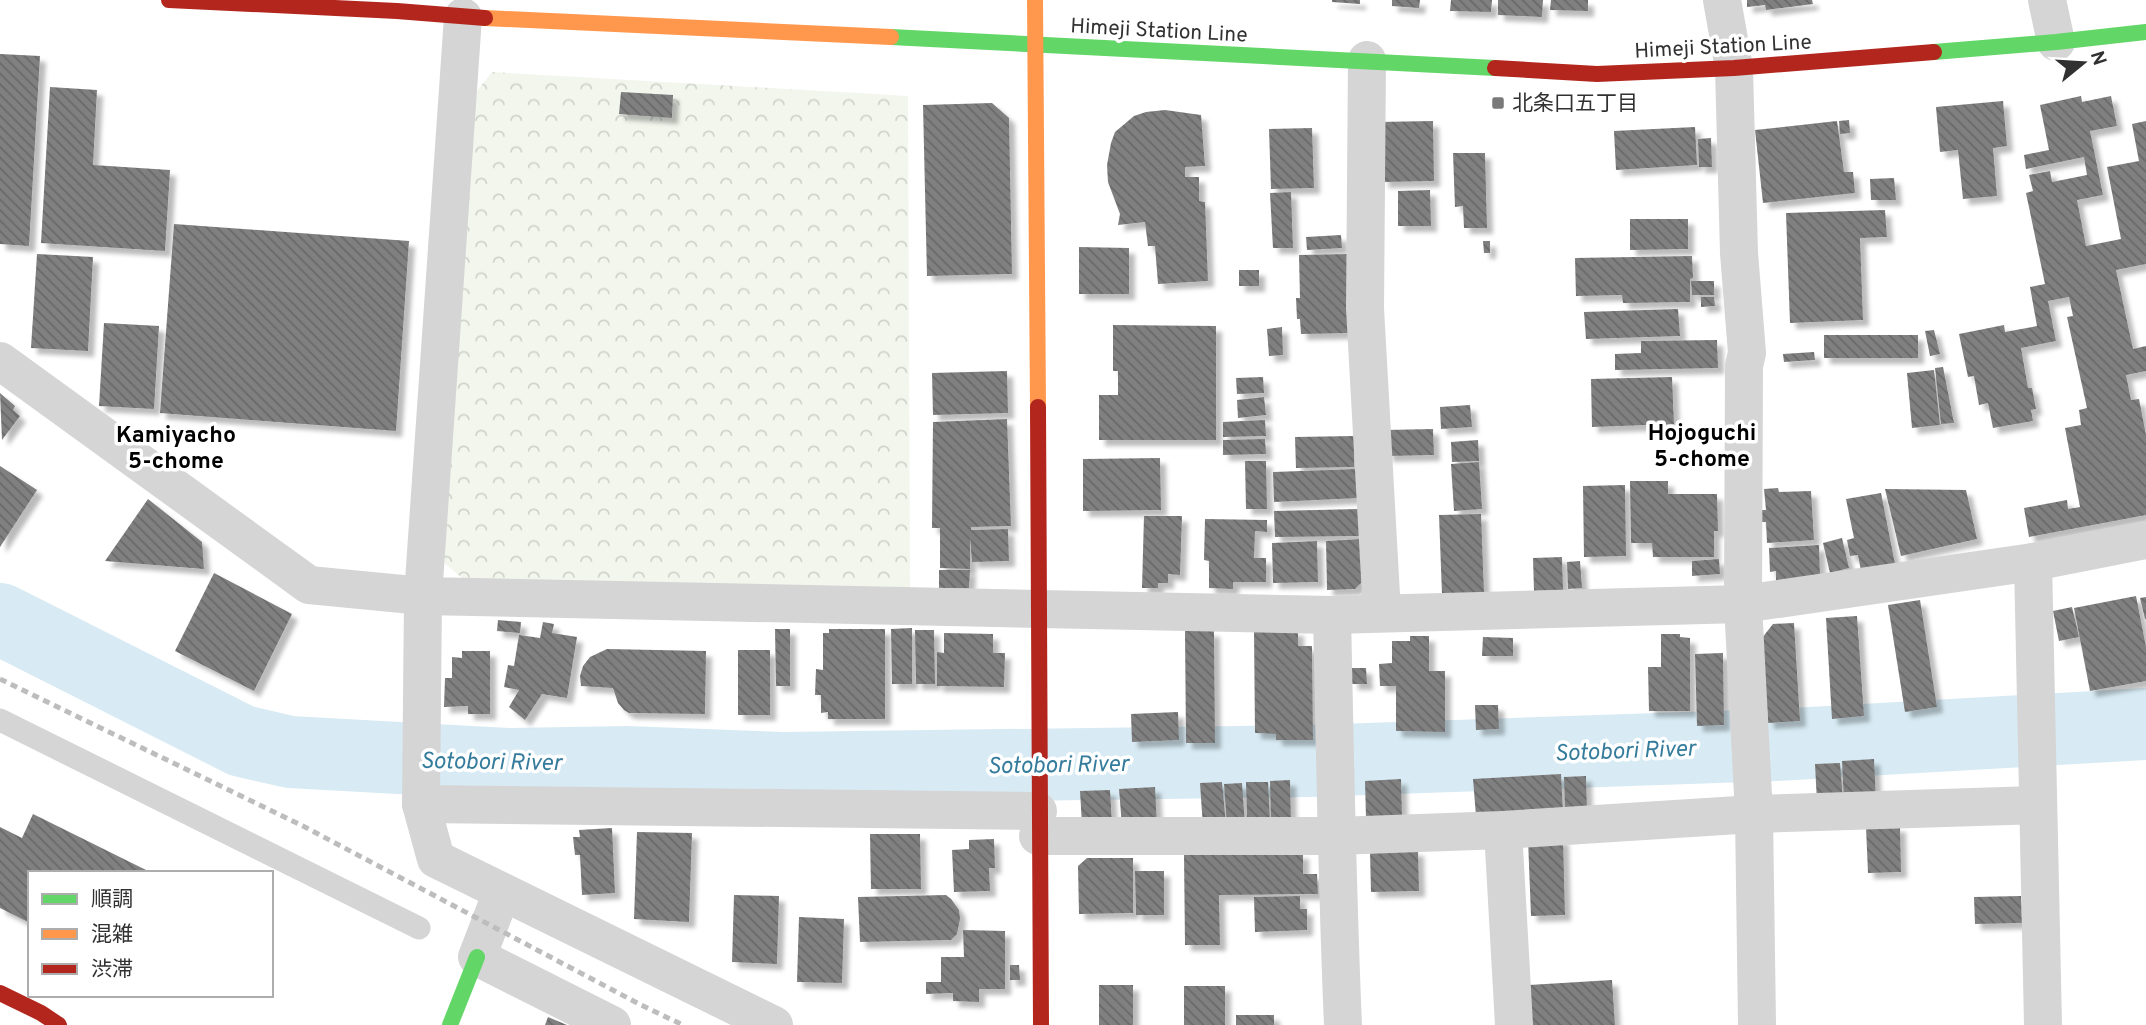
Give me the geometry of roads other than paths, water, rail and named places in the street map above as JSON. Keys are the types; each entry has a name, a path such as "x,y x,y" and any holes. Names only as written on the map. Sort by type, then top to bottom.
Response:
{"main road":[{"name":"Himeji Station Line","path":"169,0 397,6 463,18 1597,74 1734,68 2056,42 2146,32"},
{"path":"1035,0 1041,1025"},
{"path":"450,1025 477,957"},
{"path":"0,993 59,1025"}],"street":[{"path":"1722,0 1734,68 1738,253 1747,353 1744,366 1743,604 1754,814 1757,1025"},
{"path":"2047,0 2056,42"},
{"path":"463,18 423,596 421,804 436,859 774,1025"},
{"path":"1367,61 1365,308 1382,613"},
{"path":"0,360 309,585 423,596 1332,615 1743,604 2033,562 2146,540"},
{"path":"2033,562 2043,1025"},
{"path":"1332,615 1335,836 1343,1025"},
{"path":"421,804 1038,823 1335,836 1503,830 1754,814 2038,806"},
{"path":"1503,830 1514,1025"},
{"path":"502,892 477,957 611,1025"}],"lane":[{"path":"0,720 419,928"}],"waterway":[{"name":"Sotobori River","path":"0,619 242,741 290,752 507,764 627,762 782,768 1310,761 1775,745 2146,724"}],"railway":[{"path":"0,679 303,826 683,1025"}],"place":[{"name":"北条口五丁目","path":"1498,103"}],"district":[{"name":"Hojoguchi 5-chome","path":"1702,445"},
{"name":"Kamiyacho 5-chome","path":"176,447"}]}
